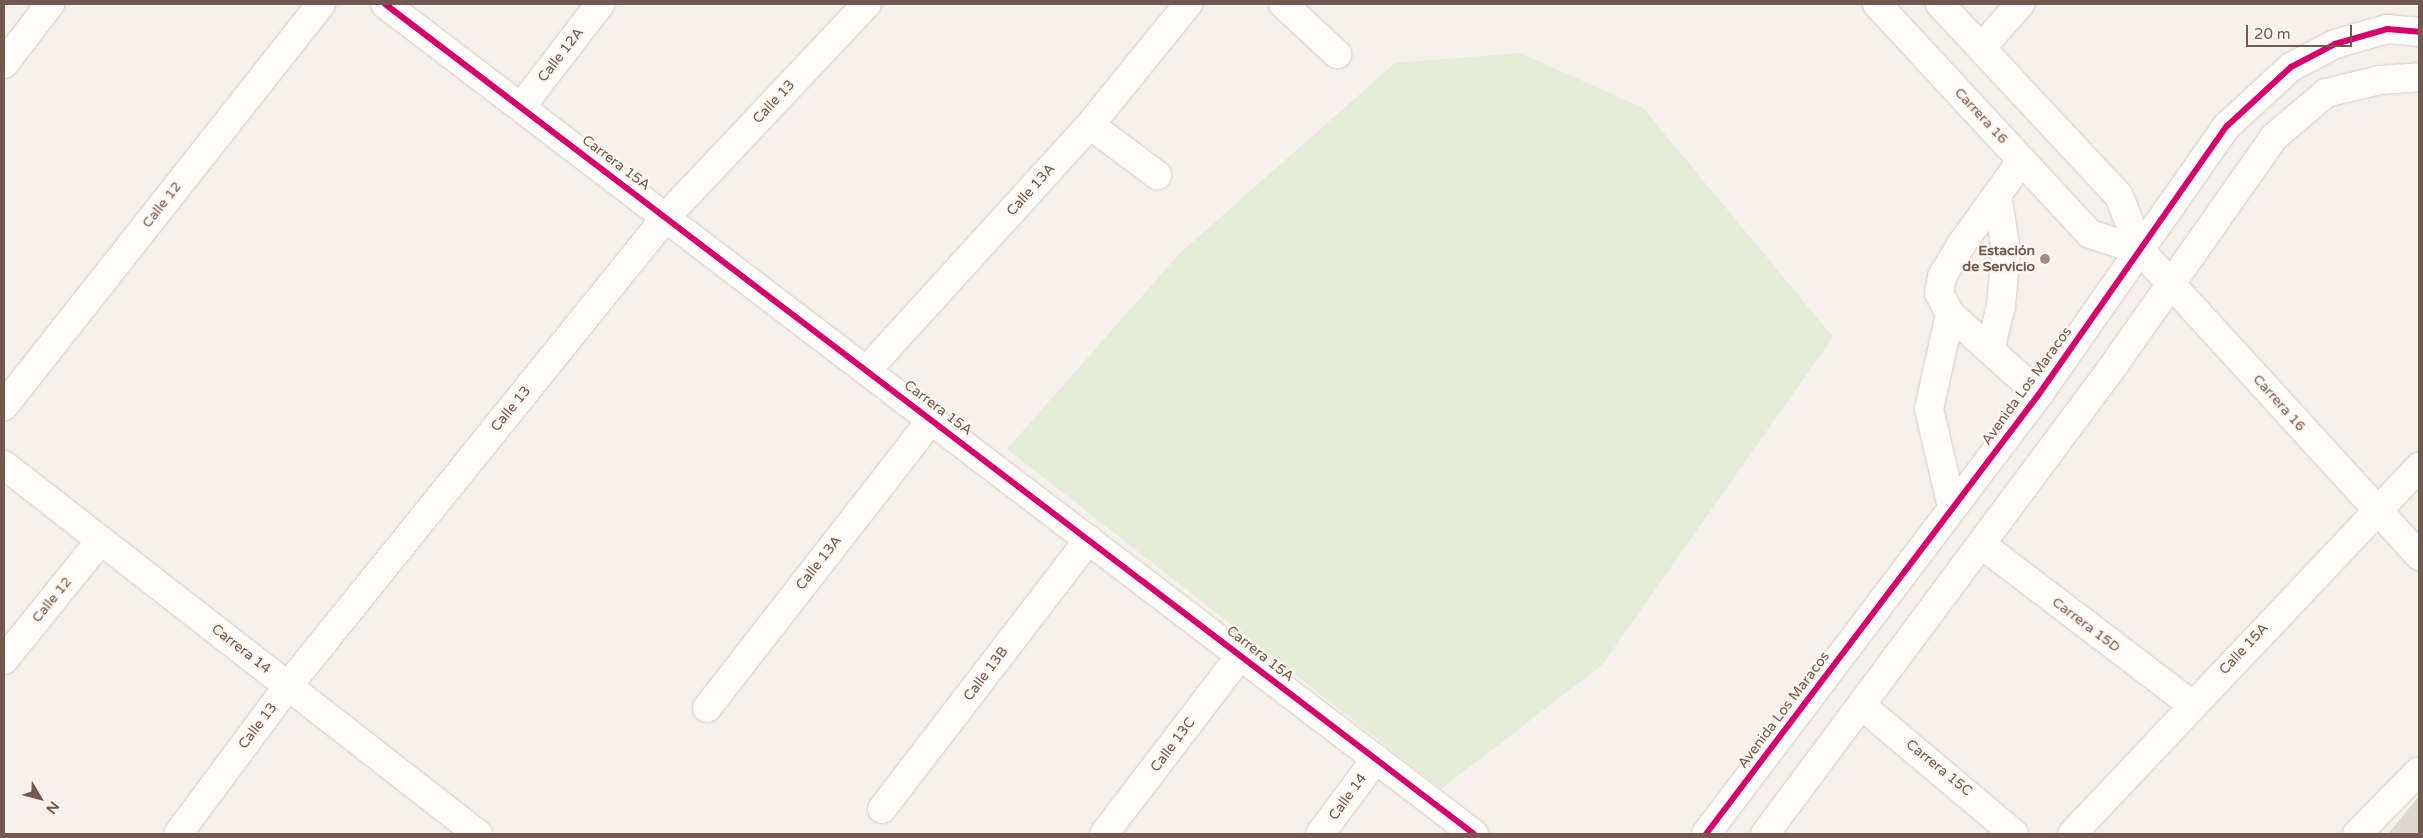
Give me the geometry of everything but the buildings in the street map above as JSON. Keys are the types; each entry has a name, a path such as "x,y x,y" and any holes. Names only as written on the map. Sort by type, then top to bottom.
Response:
{"street":[{"path":"4,64 50,4"},
{"name":"Calle 12","path":"4,406 321,4"},
{"name":"Carrera 15A","path":"385,4 932,418 1474,834"},
{"name":"Calle 12A","path":"521,107 600,4"},
{"name":"Calle 13","path":"178,834 288,686 666,217 867,4"},
{"name":"Calle 13A","path":"867,370 1090,125 1188,4"},
{"path":"1283,4 1337,54"},
{"name":"Carrera 16","path":"1877,4 2090,234 2140,250"},
{"name":"Carrera 16","path":"1940,4 2119,196 2140,250 2419,556"},
{"path":"1981,48 2020,4"},
{"name":"Avenida Los Maracos","path":"1706,834 2039,394 2227,126 2291,67 2335,44 2387,29 2419,32"},
{"path":"1765,834 1981,544 2171,284 2274,137 2326,93 2380,80 2419,77"},
{"path":"1090,125 1157,175"},
{"path":"2022,160 1942,277 1939,294 1950,314 2039,394"},
{"path":"1990,350 2001,306 2006,251 1997,195"},
{"path":"1950,314 1929,409 1952,507"},
{"name":"Calle 13A","path":"707,708 932,418"},
{"name":"Carrera 14","path":"4,464 478,834"},
{"name":"Calle 15A","path":"2072,834 2376,508 2419,467"},
{"name":"Calle 13B","path":"882,809 1089,539"},
{"name":"Calle 12","path":"4,660 101,540"},
{"name":"Carrera 15D","path":"1981,544 2192,706"},
{"name":"Calle 13C","path":"1104,834 1241,655"},
{"name":"Carrera 15C","path":"1861,705 2014,834"},
{"name":"Calle 14","path":"1320,834 1376,759"},
{"path":"2357,834 2419,771"}],"green space":[{"path":"1520,53 1643,108 1833,337 1602,665 1441,789 1007,449 1180,253 1395,63"}],"cycle path":[{"path":"385,4 1474,834"},
{"path":"1706,834 2039,394 2227,126 2291,67 2335,44 2387,29 2419,32"}],"place":[{"name":"Estación de Servicio","path":"2045,259"}]}
